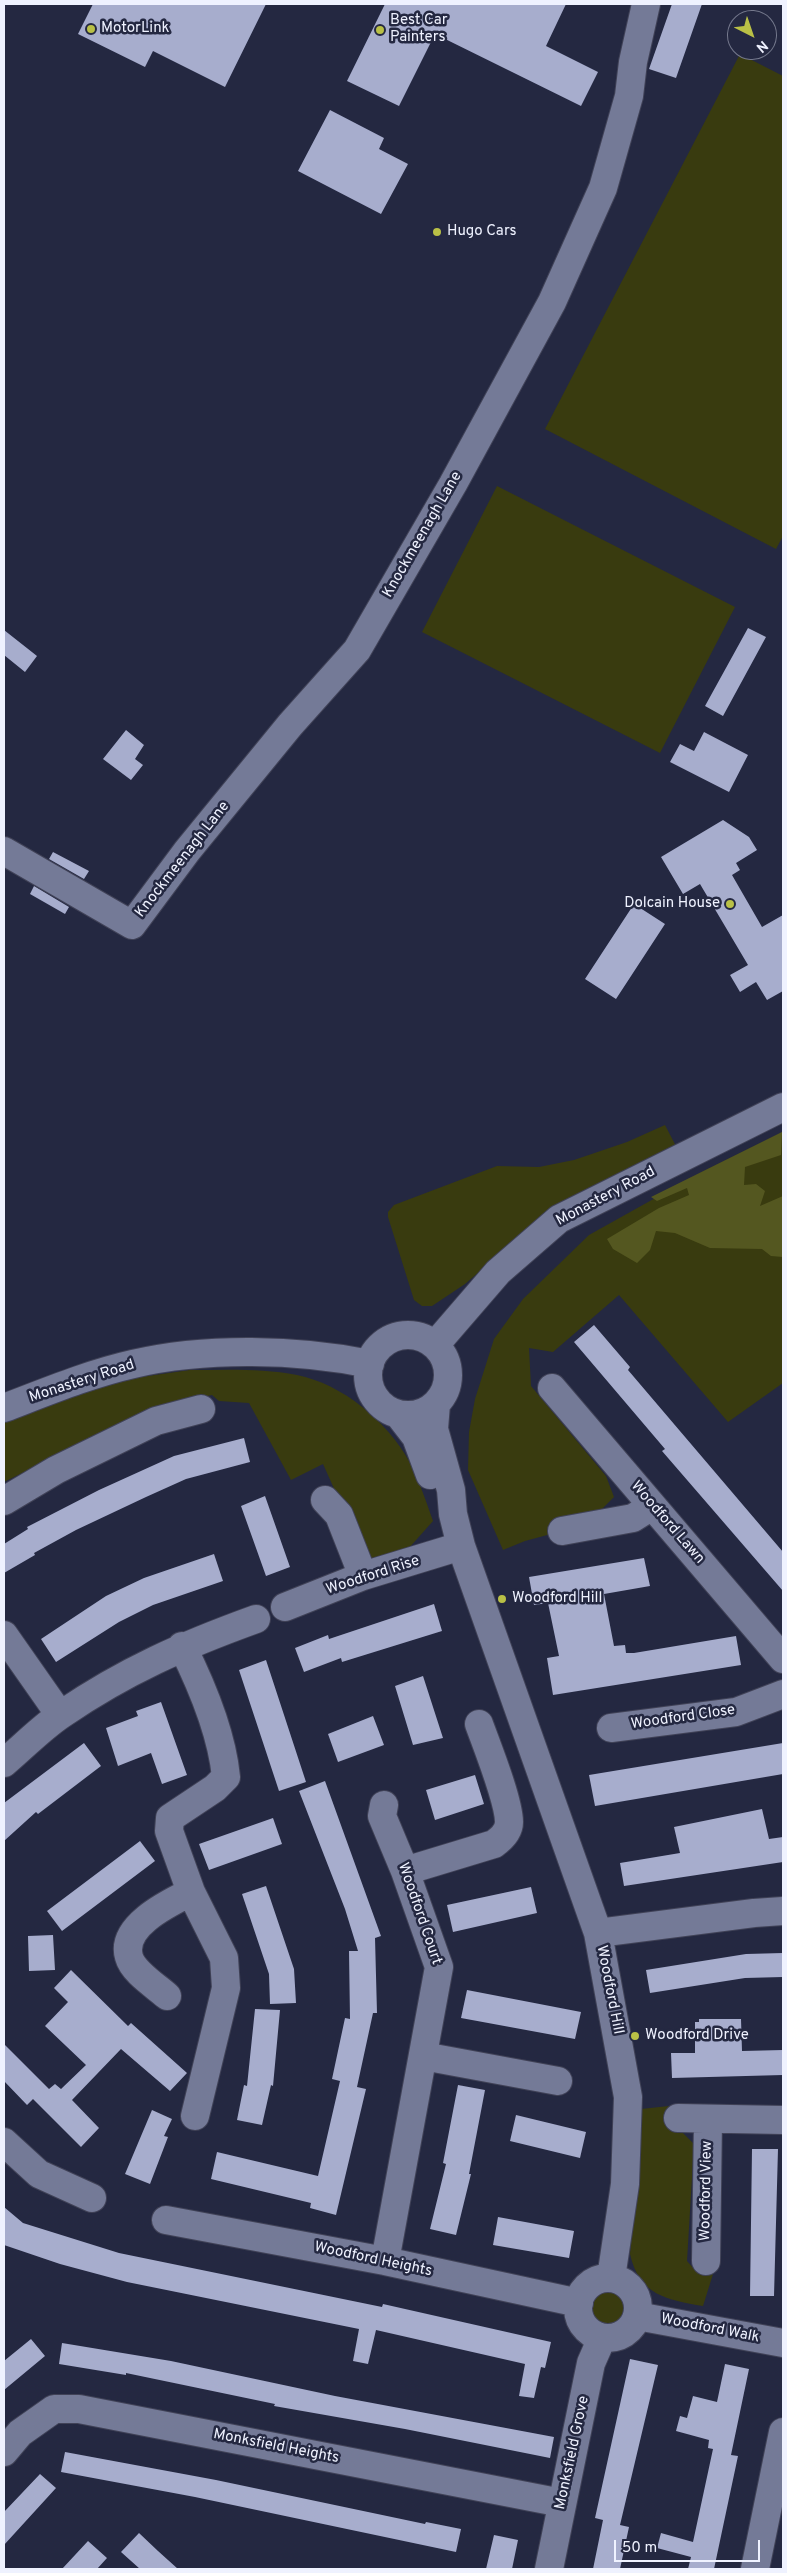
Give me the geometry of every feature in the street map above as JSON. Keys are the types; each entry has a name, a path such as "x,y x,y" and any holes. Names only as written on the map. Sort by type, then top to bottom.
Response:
{"street":[{"name":"Knockmeenagh Lane","path":"4,851 132,925 187,851 290,725 357,650 458,475 552,302 603,188 629,96 633,62 646,4"},
{"name":"Monastery Road","path":"434,1345 498,1272 559,1219 783,1107"},
{"path":"415,1336 434,1345 443,1356 448,1368 448,1381 444,1394 436,1404 425,1412 399,1415 387,1409 374,1395 368,1377 370,1364 375,1353 393,1339 415,1336"},
{"name":"Monastery Road","path":"4,1408 133,1364 206,1353 272,1353 339,1357 370,1364"},
{"name":"Woodford Lawn","path":"552,1388 783,1659"},
{"name":"Woodford Hill","path":"436,1404 434,1429 451,1490 453,1514 461,1546 598,1933 628,2097 625,2184 610,2278"},
{"path":"4,1501 56,1470 156,1421 201,1409"},
{"name":"Woodford Hill","path":"399,1415 416,1437 436,1497 453,1514"},
{"path":"325,1500 339,1515 364,1576"},
{"path":"562,1531 633,1518 652,1506"},
{"name":"Woodford Rise","path":"285,1607 364,1576 461,1546"},
{"path":"4,1763 60,1715 125,1673 182,1646 256,1619"},
{"path":"4,1635 60,1715"},
{"path":"182,1646 195,1672 224,1758 226,1777 215,1788 170,1818 169,1831 191,1892 224,1958 226,1988 195,2116"},
{"name":"Woodford Close","path":"610,1728 736,1712 783,1694"},
{"path":"405,1871 494,1844 504,1837 509,1824 506,1808 479,1724"},
{"name":"Woodford Court","path":"384,1805 382,1816 405,1871 439,1966 385,2262"},
{"path":"167,1996 139,1972 129,1958 128,1943 134,1931 147,1918 165,1904 191,1892"},
{"path":"598,1933 754,1912 783,1912"},
{"path":"423,2056 558,2081"},
{"name":"Woodford View","path":"678,2118 783,2120"},
{"name":"Woodford View","path":"706,2262 708,2120"},
{"path":"4,2142 39,2174 92,2198"},
{"name":"Woodford Heights","path":"166,2220 385,2262 579,2303"},
{"path":"610,2278 628,2287 634,2295 638,2305 637,2316 628,2331 620,2336 602,2338 586,2329 578,2312 579,2303 587,2288 594,2282 610,2278"},
{"name":"Woodford Walk","path":"637,2316 783,2343"},
{"name":"Monksfield Grove","path":"549,2569 591,2363 602,2338"},
{"name":"Monksfield Heights","path":"4,2452 20,2433 54,2409 79,2409 562,2503"},
{"path":"755,2569 783,2432"}],"shaded area":[{"path":"737,60 752,60 783,76 783,536 776,549 545,429"},
{"path":"497,486 735,607 660,753 422,632"},
{"path":"665,1125 678,1150 509,1246 465,1284 432,1306 422,1306 414,1300 388,1217 388,1212 394,1205 497,1166 539,1167 574,1160 627,1142"},
{"path":"783,1132 783,1383 728,1422 619,1295 553,1352 529,1348 531,1386 606,1476 614,1497 598,1513 550,1523 551,1534 525,1541 503,1550 468,1470 469,1432 475,1399 494,1339 523,1299 589,1235 700,1173"},
{"path":"190,1370 270,1371 297,1375 314,1380 346,1396 362,1406 389,1432 400,1446 416,1476 433,1521 409,1548 367,1562 323,1464 291,1480 249,1403 219,1401 212,1395 151,1409 4,1482 4,1421 76,1394 127,1379"},
{"path":"669,2106 666,2127 680,2130 694,2144 687,2261 695,2270 713,2274 703,2306 666,2298 656,2293 640,2279 630,2254 641,2109"},
{"path":"605,2287 613,2287 624,2293 630,2308 624,2323 613,2329 605,2329 594,2323 588,2312 588,2304 594,2293"}],"green space":[{"path":"782,1132 781,1155 745,1167 744,1185 756,1184 765,1191 760,1206 783,1196 783,1257 771,1256 762,1249 710,1248 675,1233 656,1231 650,1250 637,1263 613,1249 607,1239 659,1208 689,1195 687,1188 657,1201 651,1197"}],"building":[{"path":"93,4 266,4 225,87 153,51 145,67 78,34"},
{"path":"385,4 566,4 546,46 598,72 581,106 435,34 399,106 347,81"},
{"path":"672,4 702,4 676,78 649,69"},
{"path":"330,110 384,138 379,149 408,164 381,214 298,171"},
{"path":"748,628 766,637 723,716 705,706"},
{"path":"4,630 37,656 25,672 4,655"},
{"path":"126,730 144,745 135,759 143,765 131,780 103,759"},
{"path":"704,732 748,755 729,792 670,762 680,744 694,751"},
{"name":"Dolcain House","path":"723,820 749,837 757,850 736,863 740,870 732,875 762,927 783,915 783,991 767,1000 756,982 740,992 730,975 748,965 700,884 683,894 661,857"},
{"path":"53,852 89,871 84,879 49,859"},
{"path":"34,886 69,907 65,914 30,894"},
{"path":"634,904 665,924 616,999 585,979"},
{"path":"594,1325 630,1367 628,1370 783,1552 783,1591 662,1451 665,1449 574,1342"},
{"path":"244,1438 250,1462 186,1479 146,1497 76,1530 34,1553 35,1555 4,1573 4,1544 28,1529 27,1527 99,1490 174,1456"},
{"path":"265,1496 290,1567 266,1576 241,1506"},
{"path":"214,1554 223,1581 153,1605 119,1622 56,1662 41,1639 106,1596 144,1578"},
{"path":"644,1558 650,1586 604,1594 614,1646 625,1645 626,1653 634,1653 736,1636 741,1665 553,1695 547,1658 559,1656 548,1603 534,1605 529,1577"},
{"path":"434,1604 442,1631 342,1662 341,1658 304,1672 295,1648 328,1635 329,1639"},
{"path":"266,1660 306,1782 279,1791 239,1670"},
{"path":"423,1676 443,1738 413,1745 395,1686"},
{"path":"161,1702 187,1775 162,1784 151,1753 118,1766 106,1728 138,1716 136,1711"},
{"path":"373,1716 384,1745 338,1762 328,1734"},
{"path":"84,1743 101,1766 38,1814 36,1812 4,1841 4,1803"},
{"path":"783,1743 783,1774 595,1806 589,1775"},
{"path":"475,1775 484,1804 435,1820 426,1790"},
{"path":"325,1781 381,1936 375,1938 377,2013 373,2013 357,2087 366,2089 336,2215 310,2208 311,2203 211,2179 217,2152 318,2176 340,2081 332,2079 345,2018 350,2019 349,1951 358,1951 345,1909 299,1791"},
{"path":"762,1809 769,1839 783,1837 783,1862 624,1886 620,1863 680,1853 674,1827"},
{"path":"273,1818 282,1844 209,1870 199,1844"},
{"path":"140,1841 155,1861 62,1931 47,1911"},
{"path":"266,1886 294,1969 296,2003 270,2004 269,1974 242,1894"},
{"path":"531,1887 537,1913 453,1932 447,1905"},
{"path":"53,1935 55,1970 29,1971 28,1936"},
{"path":"783,1953 783,1977 745,1978 650,1993 646,1970 746,1954"},
{"path":"71,1970 128,2026 131,2023 187,2073 170,2091 121,2049 72,2100 99,2128 81,2147 33,2099 27,2105 4,2081 4,2044 49,2089 55,2084 61,2089 86,2065 45,2026 68,2002 54,1988"},
{"path":"467,1990 581,2012 575,2039 461,2018"},
{"path":"255,2009 280,2010 273,2086 271,2085 262,2125 237,2120 244,2085 247,2086"},
{"path":"699,2019 741,2019 742,2051 783,2050 783,2075 672,2078 671,2053 695,2053 695,2022 699,2022"},
{"path":"458,2085 485,2090 469,2174 471,2174 456,2235 430,2229 446,2164 443,2163"},
{"path":"152,2110 172,2119 164,2136 168,2137 150,2184 125,2174"},
{"path":"516,2115 586,2132 580,2158 510,2141"},
{"path":"752,2149 778,2149 774,2296 750,2296"},
{"path":"4,2207 23,2223 119,2253 382,2307 383,2304 551,2342 545,2368 541,2367 534,2398 519,2396 525,2364 376,2330 368,2364 353,2361 359,2329 127,2282 60,2264 4,2245"},
{"path":"498,2217 574,2231 569,2258 493,2245"},
{"path":"31,2339 45,2356 4,2390 4,2361"},
{"path":"62,2343 171,2361 335,2396 554,2437 550,2458 405,2429 274,2406 275,2404 126,2373 126,2375 59,2364"},
{"path":"630,2359 658,2365 620,2525 629,2527 620,2569 593,2569 603,2520 595,2518"},
{"path":"725,2364 749,2369 731,2455 738,2456 714,2569 688,2569 691,2557 657,2548 661,2533 693,2542 713,2449 708,2448 709,2440 676,2431 680,2416 687,2418 693,2396 717,2402"},
{"path":"65,2452 216,2480 425,2524 426,2522 461,2529 456,2552 195,2497 61,2472"},
{"path":"40,2474 56,2488 4,2545 4,2512"},
{"path":"139,2533 178,2569 140,2569 121,2552"},
{"path":"494,2535 518,2540 512,2569 486,2569"},
{"path":"88,2541 107,2558 97,2569 62,2569"}],"place":[{"name":"MotorLink","path":"91,29"},
{"name":"Best Car Painters","path":"380,30"},
{"name":"Hugo Cars","path":"437,232"},
{"name":"Dolcain House","path":"730,904"},
{"name":"Woodford Hill","path":"502,1599"},
{"name":"Woodford Drive","path":"635,2036"}]}
